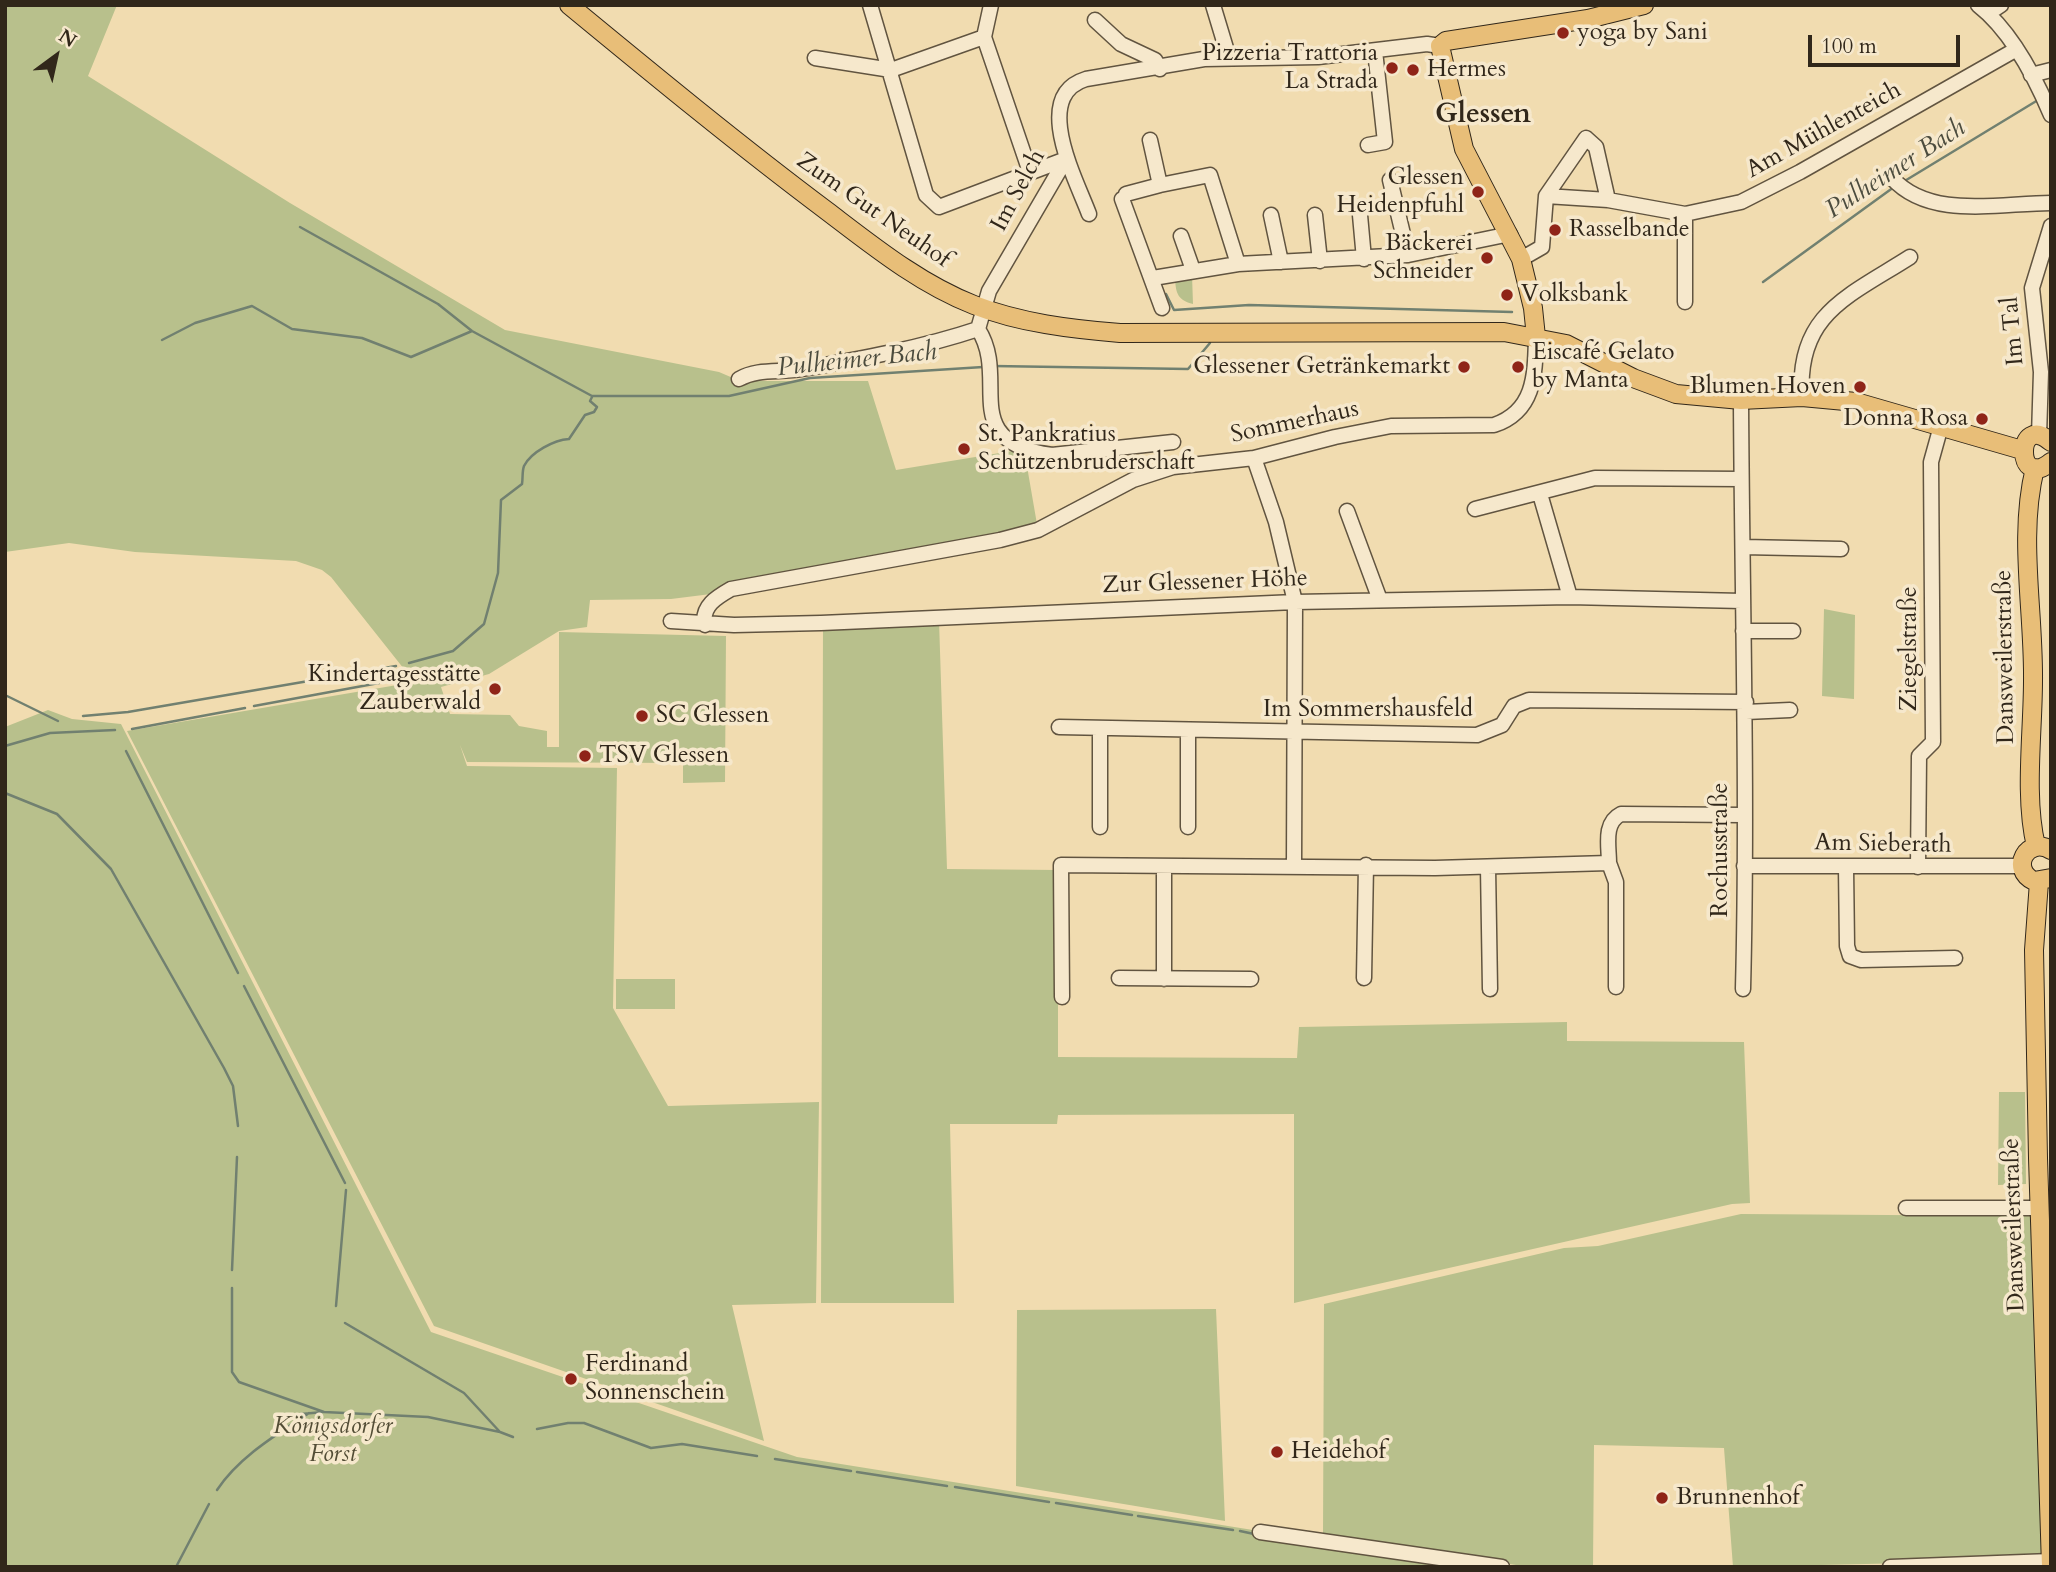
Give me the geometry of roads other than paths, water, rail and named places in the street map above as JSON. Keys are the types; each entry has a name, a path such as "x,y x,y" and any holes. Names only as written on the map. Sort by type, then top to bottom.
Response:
{"main road":[{"name":"Zum Gut Neuhof","path":"569,5 756,158 875,247 916,276 984,309 1072,329 1120,333 1459,330 1536,337 1566,344 1633,378 1676,394 1741,400 1802,397 1856,402 2022,450"},
{"path":"1536,337 1534,308 1521,259 1464,149 1440,46 1446,41 1588,19 1644,5"},
{"path":"2043,465 2027,463 2022,450 2026,441 2045,439"},
{"name":"Dansweilerstraße","path":"2043,465 2029,501 2028,538 2034,678 2032,793 2044,848 2023,856 2021,866 2029,879 2045,880 2034,950 2039,1208 2051,1562"}],"street":[{"path":"870,5 926,195 931,202 939,207 1030,172 1065,155 1089,214"},
{"path":"991,5 984,37 1030,172"},
{"path":"1213,5 1229,58"},
{"path":"1989,8 2031,75 2045,103"},
{"path":"1095,20 1121,44 1155,60 1160,69"},
{"path":"815,58 891,70 984,37"},
{"name":"Im Selch","path":"978,329 989,291 1065,155 1059,116 1062,100 1072,84 1086,79 1160,69 1203,59 1289,59 1427,44 1440,46"},
{"name":"Am Mühlenteich","path":"1546,196 1608,200 1685,214 1741,202 1824,159 2015,50"},
{"path":"1368,145 1385,142 1375,51"},
{"path":"2031,75 2051,70"},
{"path":"1521,259 1542,247 1546,196 1586,138 1597,147 1608,200"},
{"path":"1150,140 1160,185"},
{"path":"1162,308 1124,196 1160,185 1210,175 1238,264"},
{"path":"1892,178 1903,190 1948,208 2051,203"},
{"path":"1390,180 1408,255"},
{"path":"1685,214 1685,302"},
{"path":"1270,215 1281,262"},
{"path":"1315,215 1320,261"},
{"path":"1360,215 1364,259"},
{"name":"Im Tal","path":"2045,439 2046,372 2032,288 2051,226"},
{"path":"1153,278 1238,264 1408,255 1510,234"},
{"path":"1181,236 1193,270"},
{"path":"1802,397 1805,347 1817,324 1847,297 1910,257"},
{"path":"739,379 752,372 788,372 871,357 978,329 985,345 992,414 999,432 1024,449 1052,455 1173,442"},
{"name":"Sommerhaus","path":"705,625 705,613 717,596 746,584 1000,540 1038,530 1133,480 1173,467 1254,458 1391,426 1494,425 1510,420 1520,411 1529,393 1536,363 1536,337"},
{"name":"Rochusstraße","path":"1741,400 1742,601 1746,707 1742,816 1743,989"},
{"name":"Ziegelstraße","path":"1918,867 1919,756 1933,742 1931,463 1941,426"},
{"path":"1254,458 1276,522 1295,602 1294,866"},
{"path":"1475,509 1595,478 1741,479"},
{"path":"1540,494 1570,597"},
{"path":"1347,511 1380,600"},
{"path":"1743,547 1841,549"},
{"name":"Zur Glessener Höhe","path":"671,621 705,625 821,623 1380,600 1570,597 1742,601"},
{"path":"1743,631 1793,631"},
{"name":"Im Sommershausfeld","path":"1059,727 1188,732 1477,735 1502,725 1514,706 1529,700 1746,707"},
{"path":"1746,707 1790,710"},
{"path":"1100,730 1100,827"},
{"path":"1188,732 1188,827"},
{"path":"1616,987 1616,883 1609,863 1609,828 1614,818 1621,814 1742,816"},
{"path":"1062,996 1061,865 1488,867 1609,863"},
{"path":"1364,978 1366,865"},
{"name":"Am Sieberath","path":"1744,866 2021,866"},
{"path":"1164,867 1164,979"},
{"path":"1488,867 1490,989"},
{"path":"1846,867 1847,946 1850,957 1861,960 1955,958"},
{"path":"1119,978 1251,979"},
{"path":"1906,1208 2039,1208"},
{"path":"1260,1532 1503,1567"},
{"path":"1890,1567 2051,1562"}],"waterway":[{"name":"Pulheimer Bach","path":"1903,182 2038,100"},
{"name":"Pulheimer Bach","path":"1763,282 1894,187"},
{"name":"Pulheimer Bach","path":"300,227 438,304 472,331 592,396 729,396 810,378 983,367"},
{"name":"Pulheimer Bach","path":"1166,294 1174,310 1249,305 1512,312"},
{"name":"Pulheimer Bach","path":"162,340 195,323 252,306 292,329 362,338 411,357 472,331"},
{"name":"Pulheimer Bach","path":"993,366 1188,369 1210,343"},
{"path":"409,663 453,651 484,624 498,573 501,500 522,484 524,466 532,456 550,444 569,439 585,415 594,412 597,407 590,401 592,397"},
{"path":"83,716 128,712 396,666"},
{"path":"254,706 406,678"},
{"path":"5,695 58,721"},
{"path":"132,729 245,708"},
{"path":"5,746 50,733 115,730"},
{"path":"126,751 238,973"},
{"path":"5,793 57,814 111,869 233,1086 238,1126"},
{"path":"244,986 345,1183"},
{"path":"5,1137 5,1193"},
{"path":"232,1270 237,1157"},
{"path":"336,1306 346,1190"},
{"path":"232,1288 232,1372 239,1382 324,1412 428,1417 500,1432"},
{"path":"345,1323 464,1393 500,1432 513,1437"},
{"path":"291,1415 323,1412"},
{"path":"217,1490 247,1457 309,1413"},
{"path":"537,1429 584,1423 651,1448 682,1444 757,1456"},
{"path":"775,1459 851,1471"},
{"path":"857,1472 947,1486"},
{"path":"955,1487 1049,1502"},
{"path":"1056,1503 1132,1515"},
{"path":"176,1567 209,1504"},
{"path":"1138,1516 1233,1530"},
{"path":"1240,1531 1254,1534"}],"place":[{"name":"yoga by Sani","path":"1563,33"},
{"name":"Pizzeria Trattoria La Strada","path":"1392,68"},
{"name":"Hermes","path":"1413,70"},
{"name":"Glessen Heidenpfuhl","path":"1478,192"},
{"name":"Rasselbande","path":"1555,230"},
{"name":"Bäckerei Schneider","path":"1487,258"},
{"name":"Volksbank","path":"1507,295"},
{"name":"Glessener Getränkemarkt","path":"1464,367"},
{"name":"Eiscafé Gelato by Manta","path":"1518,367"},
{"name":"Blumen Hoven","path":"1860,387"},
{"name":"Donna Rosa","path":"1982,419"},
{"name":"St. Pankratius Schützenbruderschaft","path":"964,449"},
{"name":"Kindertagesstätte Zauberwald","path":"495,689"},
{"name":"SC Glessen","path":"642,716"},
{"name":"TSV Glessen","path":"585,756"},
{"name":"Ferdinand Sonnenschein","path":"571,1379"},
{"name":"Heidehof","path":"1277,1452"},
{"name":"Brunnenhof","path":"1662,1498"}],"district":[{"name":"Glessen","path":"1483,116"}],"park label":[{"name":"Königsdorfer Forst","path":"333,1441"}]}
